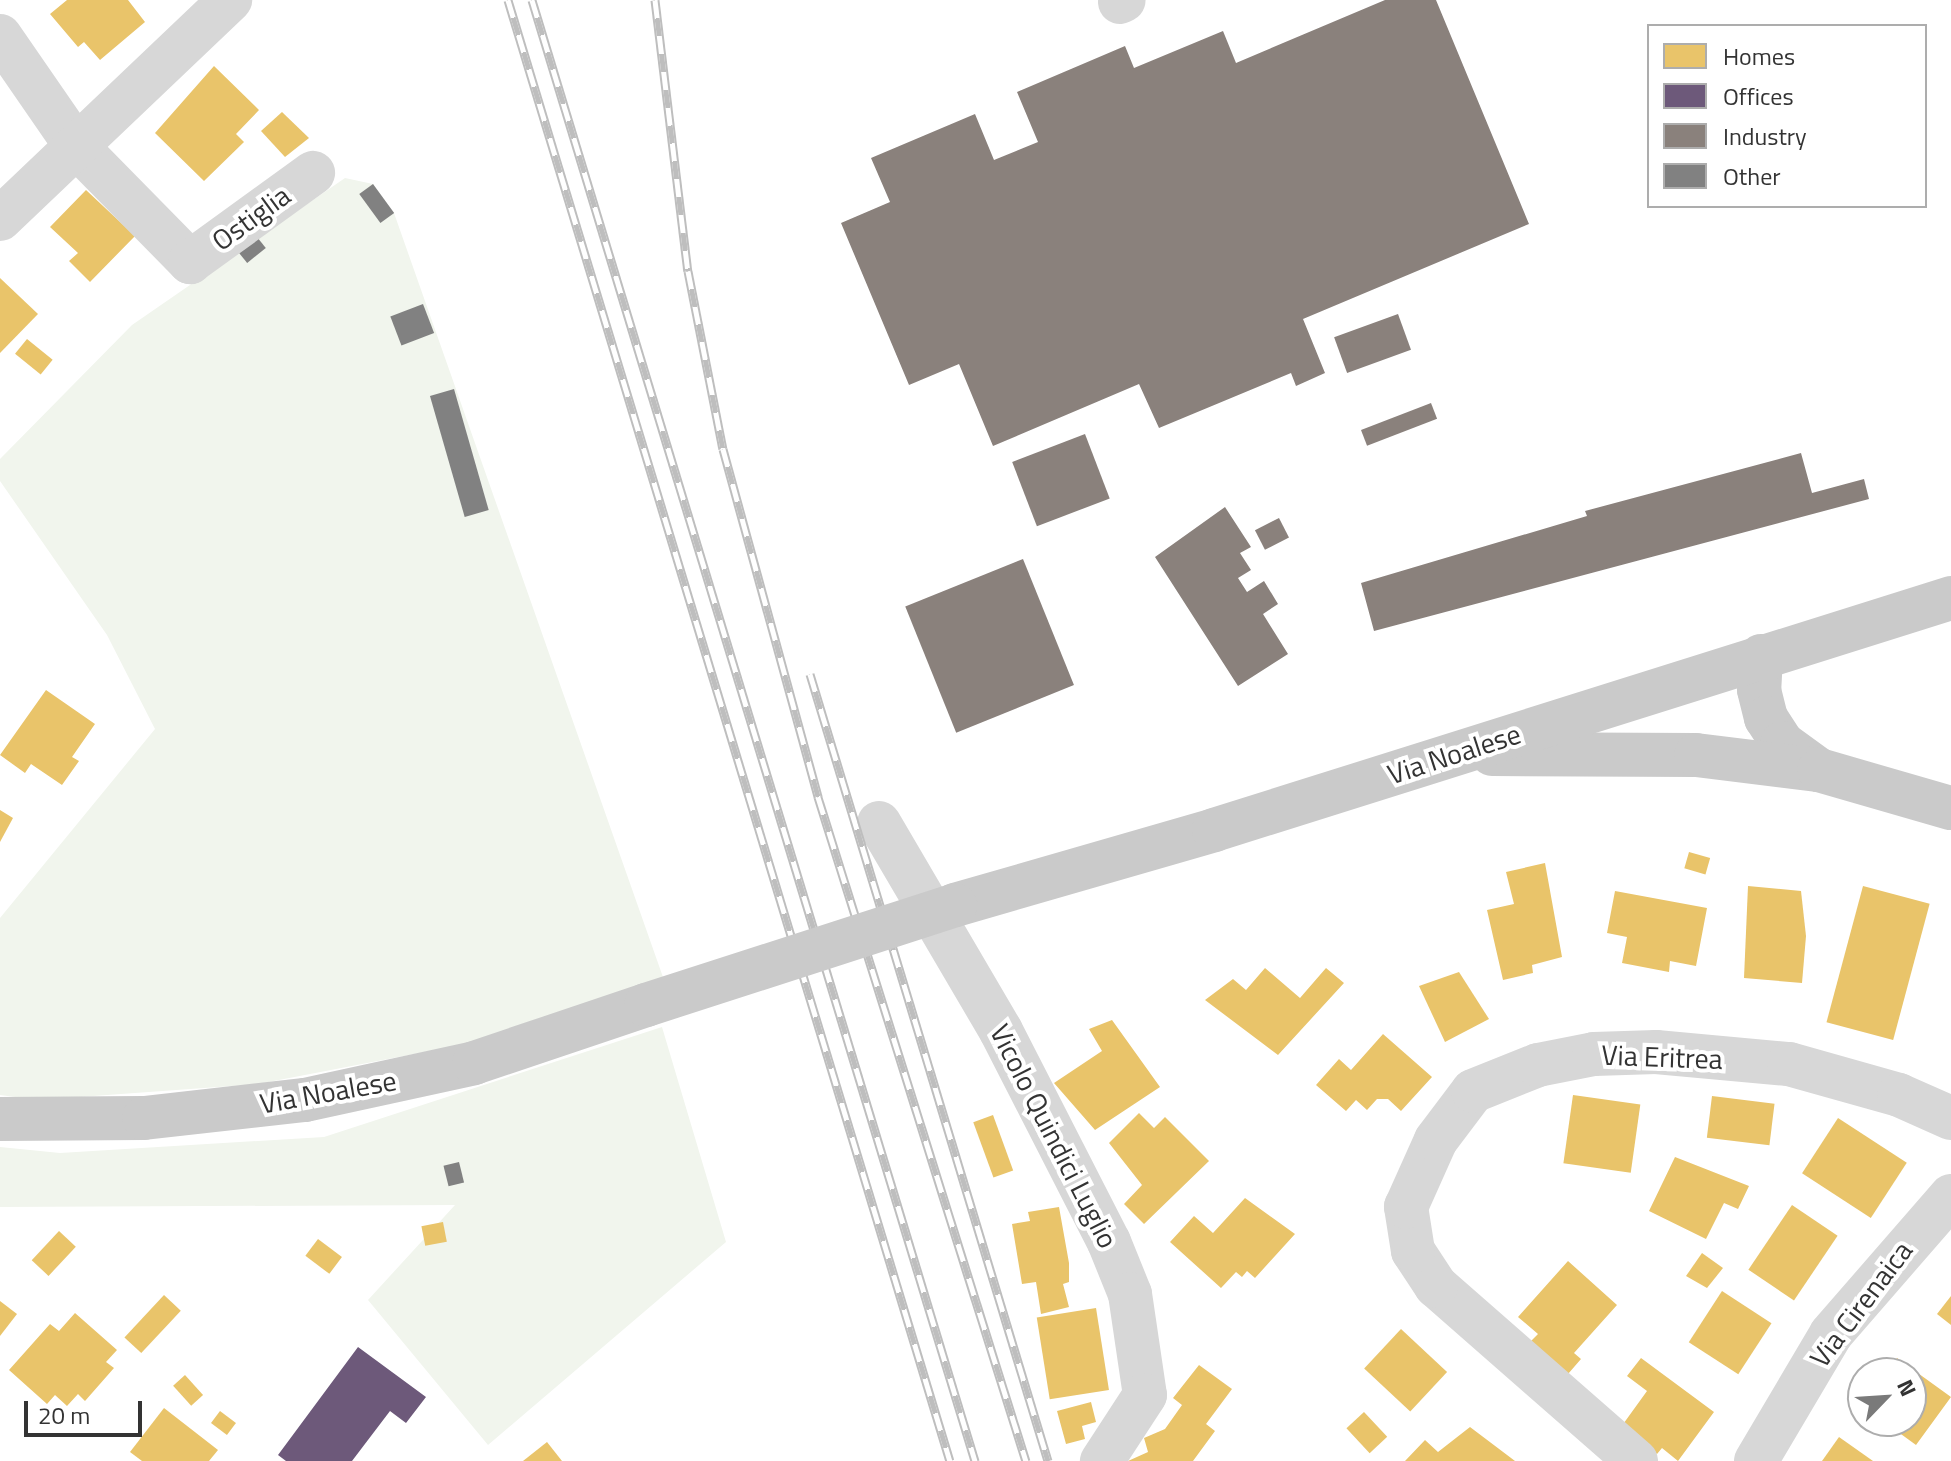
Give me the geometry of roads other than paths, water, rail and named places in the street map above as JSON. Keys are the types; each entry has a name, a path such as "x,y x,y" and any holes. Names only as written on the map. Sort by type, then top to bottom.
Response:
{"main road":[{"name":"Via Noalese","path":"0,1119 144,1118 305,1100 474,1063 955,905 1951,598"},
{"path":"1761,656 1759,690 1766,718 1782,743 1819,770"},
{"path":"1453,754 1696,755 1819,770 1951,808"}],"street":[{"path":"0,219 230,0"},
{"path":"0,36 76,146"},
{"name":"Ostiglia","path":"76,146 190,262 313,173"},
{"name":"Vicolo Quindici Luglio","path":"879,823 1001,1031 1109,1242 1130,1294 1145,1395 1102,1461"},
{"name":"Via Eritrea","path":"1636,1461 1436,1286 1413,1251 1406,1207 1436,1140 1473,1091 1538,1065 1594,1054 1656,1052 1789,1064 1899,1095 1951,1118"},
{"name":"Via Cirenaica","path":"1756,1461 1831,1334 1951,1196"}],"railway":[{"path":"508,0 950,1461"},
{"path":"532,0 975,1461"},
{"path":"655,0 688,271 723,449 818,797 1026,1461"},
{"path":"810,674 1048,1461"}]}
